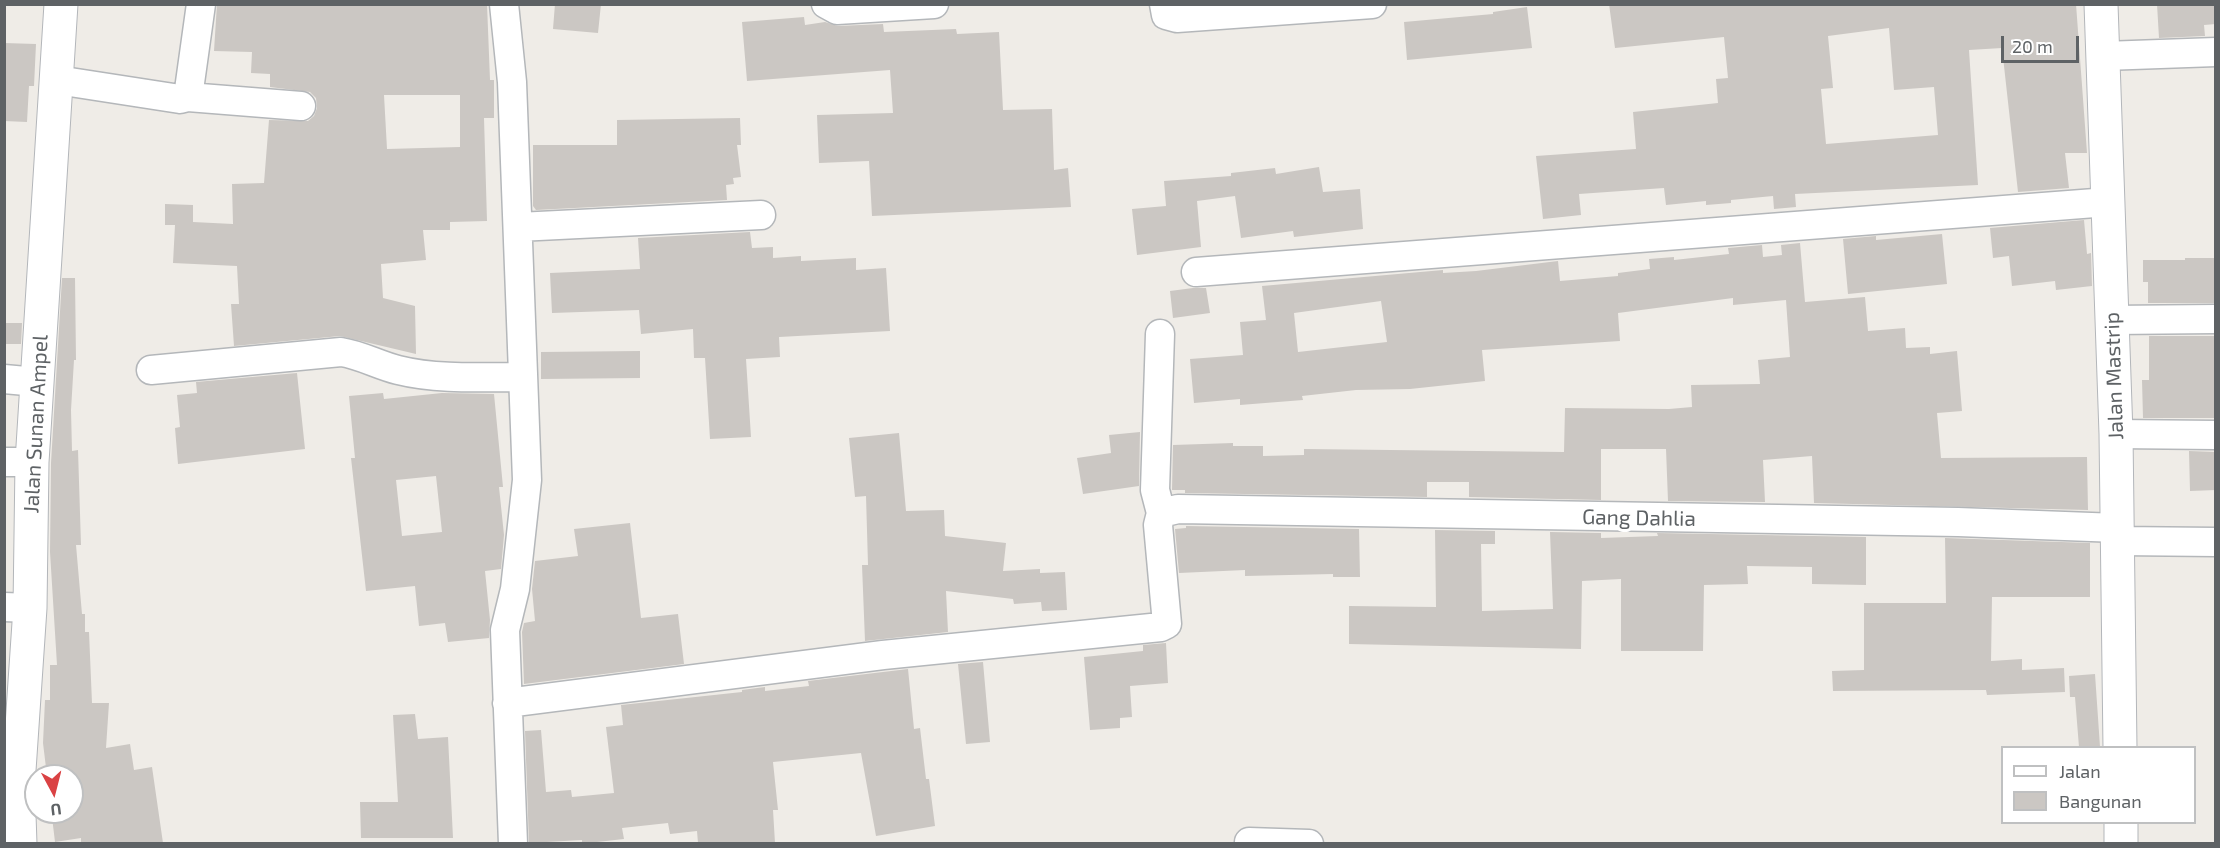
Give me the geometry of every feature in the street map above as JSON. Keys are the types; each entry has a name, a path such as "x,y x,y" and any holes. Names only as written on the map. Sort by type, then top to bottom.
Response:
{"main road":[{"name":"Jalan Sunan Ampel","path":"20,843 18,462 37,382 80,83 61,4"},
{"name":"Jalan Mastrip","path":"2101,4 2116,434 2120,746"},
{"path":"2121,824 2121,843"}],"street":[{"path":"177,97 201,4"},
{"path":"504,4 512,82 528,480 516,590 505,630 513,843"},
{"path":"826,4 837,10 934,4"},
{"path":"1164,4 1166,15 1177,18 1372,4"},
{"path":"2104,56 2216,52"},
{"path":"80,83 177,97 301,106"},
{"path":"1196,272 2108,202"},
{"path":"518,227 762,215"},
{"path":"2111,320 2216,319"},
{"path":"507,703 883,655 1161,627 1167,624 1158,525 1161,513 1155,490 1160,334"},
{"path":"151,370 340,352 356,354 398,370 440,376 524,377"},
{"path":"4,379 37,382"},
{"path":"2116,434 2216,435"},
{"name":"Gang Dahlia","path":"1161,513 1168,510 1190,510 1958,522 2216,542"},
{"path":"1250,842 1310,843"}],"building":[{"path":"217,4 487,4 490,80 494,80 494,118 484,118 487,221 450,222 450,230 423,230 426,260 381,264 383,298 415,306 416,354 340,336 234,346 231,304 239,304 237,266 173,263 175,225 165,225 165,204 193,205 193,222 233,224 232,184 264,183 269,120 308,121 314,116 317,108 316,98 310,92 270,87 270,74 251,73 252,52 214,51","holes":["384,95 460,95 460,147 387,149"]},
{"path":"555,4 601,4 598,33 553,29"},
{"path":"1609,4 2076,4 2087,153 2065,153 2069,188 2018,192 2002,48 1969,50 1978,185 1795,194 1796,207 1774,209 1773,196 1731,200 1731,203 1706,205 1706,201 1666,205 1664,188 1579,194 1581,215 1543,219 1536,156 1636,149 1633,112 1718,103 1716,79 1728,78 1724,37 1615,48","holes":["1889,28 1894,90 1934,87 1938,135 1826,144 1821,89 1833,88 1828,36"]},
{"path":"2157,4 2216,4 2216,24 2204,25 2205,36 2159,38"},
{"path":"1527,7 1532,48 1407,60 1404,22 1493,14 1493,12"},
{"path":"804,17 805,25 825,22 838,26 883,24 884,32 956,29 957,34 999,32 1003,110 1052,109 1054,170 1068,168 1071,207 872,216 869,161 819,163 817,115 893,113 890,70 747,81 742,22"},
{"path":"4,43 36,44 34,86 29,86 27,122 4,121"},
{"path":"740,118 741,145 737,145 741,177 733,178 734,184 726,185 727,200 536,210 533,206 533,145 617,145 617,120"},
{"path":"1319,167 1323,192 1360,189 1363,229 1294,237 1293,231 1241,238 1235,196 1197,201 1201,247 1137,255 1132,209 1166,206 1164,181 1231,176 1231,173 1275,168 1276,174"},
{"path":"2084,220 2087,254 2091,253 2092,286 2056,290 2055,281 2012,286 2009,256 1993,258 1990,228"},
{"path":"750,232 752,248 773,247 773,258 801,256 801,261 856,258 856,270 886,268 890,331 779,337 780,357 746,359 751,437 710,439 705,358 694,358 693,329 641,334 639,310 552,313 550,273 640,269 638,238"},
{"path":"1942,234 1947,284 1848,294 1843,239 1876,236 1876,240"},
{"path":"1800,243 1805,302 1865,297 1868,331 1905,328 1906,348 1930,347 1930,354 1957,351 1962,411 1937,413 1941,458 2087,457 2088,510 1814,503 1812,456 1763,460 1765,502 1668,501 1666,449 1601,449 1601,500 1469,497 1469,482 1427,482 1427,497 1185,493 1185,490 1172,490 1173,445 1233,443 1233,446 1263,446 1263,456 1304,455 1304,449 1564,452 1565,408 1669,409 1692,407 1691,385 1760,384 1758,360 1790,357 1786,300 1733,305 1733,298 1618,313 1620,341 1482,350 1485,381 1410,389 1356,390 1302,396 1303,400 1240,405 1240,399 1194,403 1190,359 1243,355 1240,322 1266,320 1262,286 1443,270 1443,273 1476,271 1558,261 1560,281 1618,276 1618,273 1650,269 1649,259 1674,257 1674,260 1729,254 1728,248 1762,245 1763,257 1782,255 1781,245","holes":["1381,301 1387,342 1298,352 1294,313"]},
{"path":"2185,258 2216,258 2216,303 2148,303 2148,282 2143,282 2143,260 2185,260"},
{"path":"62,278 75,278 76,360 74,360 71,410 72,451 78,450 81,545 76,545 82,614 85,614 85,632 89,632 92,703 109,703 106,748 130,744 134,770 152,767 163,843 81,843 81,838 55,842 53,824 84,824 84,764 46,764 43,743 45,700 50,700 50,665 57,665 50,552 51,463"},
{"path":"1206,288 1210,313 1173,318 1170,291"},
{"path":"4,323 22,323 21,344 4,344"},
{"path":"2149,336 2216,336 2216,418 2143,418 2142,380 2149,380"},
{"path":"640,351 640,378 541,379 541,352"},
{"path":"297,373 305,449 178,464 175,428 180,427 177,395 197,393 196,382"},
{"path":"383,393 384,399 442,393 494,394 503,487 499,487 504,535 501,569 485,571 490,620 489,638 448,642 445,623 419,626 415,586 366,591 351,458 355,458 349,396","holes":["436,476 442,532 402,536 396,480"]},
{"path":"1140,432 1139,486 1083,494 1077,458 1111,453 1109,435"},
{"path":"899,433 906,511 944,510 945,536 1006,543 1003,571 1040,569 1040,573 1065,572 1067,610 1042,611 1041,602 1014,604 1013,599 946,591 948,632 865,641 862,565 868,565 866,496 855,497 849,438"},
{"path":"2189,451 2216,452 2216,490 2190,491"},
{"path":"630,523 641,618 678,614 684,664 524,684 522,632 524,623 535,621 532,589 535,561 578,556 574,529"},
{"path":"1186,526 1359,529 1360,577 1333,577 1333,574 1245,576 1245,570 1179,573 1175,529 1186,528"},
{"path":"1435,530 1495,531 1495,544 1481,544 1482,611 1553,609 1550,532 1601,533 1601,538 1658,536 1657,533 1866,537 1866,585 1812,584 1812,567 1747,566 1748,584 1704,585 1703,651 1621,651 1621,579 1582,581 1581,649 1349,644 1349,606 1436,607"},
{"path":"1945,538 2090,543 2090,597 1992,597 1991,661 2022,659 2022,670 2064,668 2065,692 1987,695 1986,690 1833,691 1832,671 1864,670 1864,603 1946,603"},
{"path":"1166,643 1168,683 1130,686 1132,717 1120,718 1120,728 1090,730 1084,657 1143,651 1143,645"},
{"path":"983,662 990,742 966,744 958,664"},
{"path":"908,669 914,729 920,728 935,826 876,836 861,753 773,762 778,810 773,810 775,843 698,843 697,831 670,834 668,823 622,828 624,839 588,843 582,843 582,840 529,843 525,731 541,730 546,792 571,790 572,797 614,793 606,727 623,725 621,705 742,692 742,690 765,687 765,691 809,686 808,681"},
{"path":"2095,674 2100,746 2079,746 2075,697 2070,697 2069,676"},
{"path":"415,714 418,739 448,737 453,838 361,838 360,802 398,802 393,715"}]}
